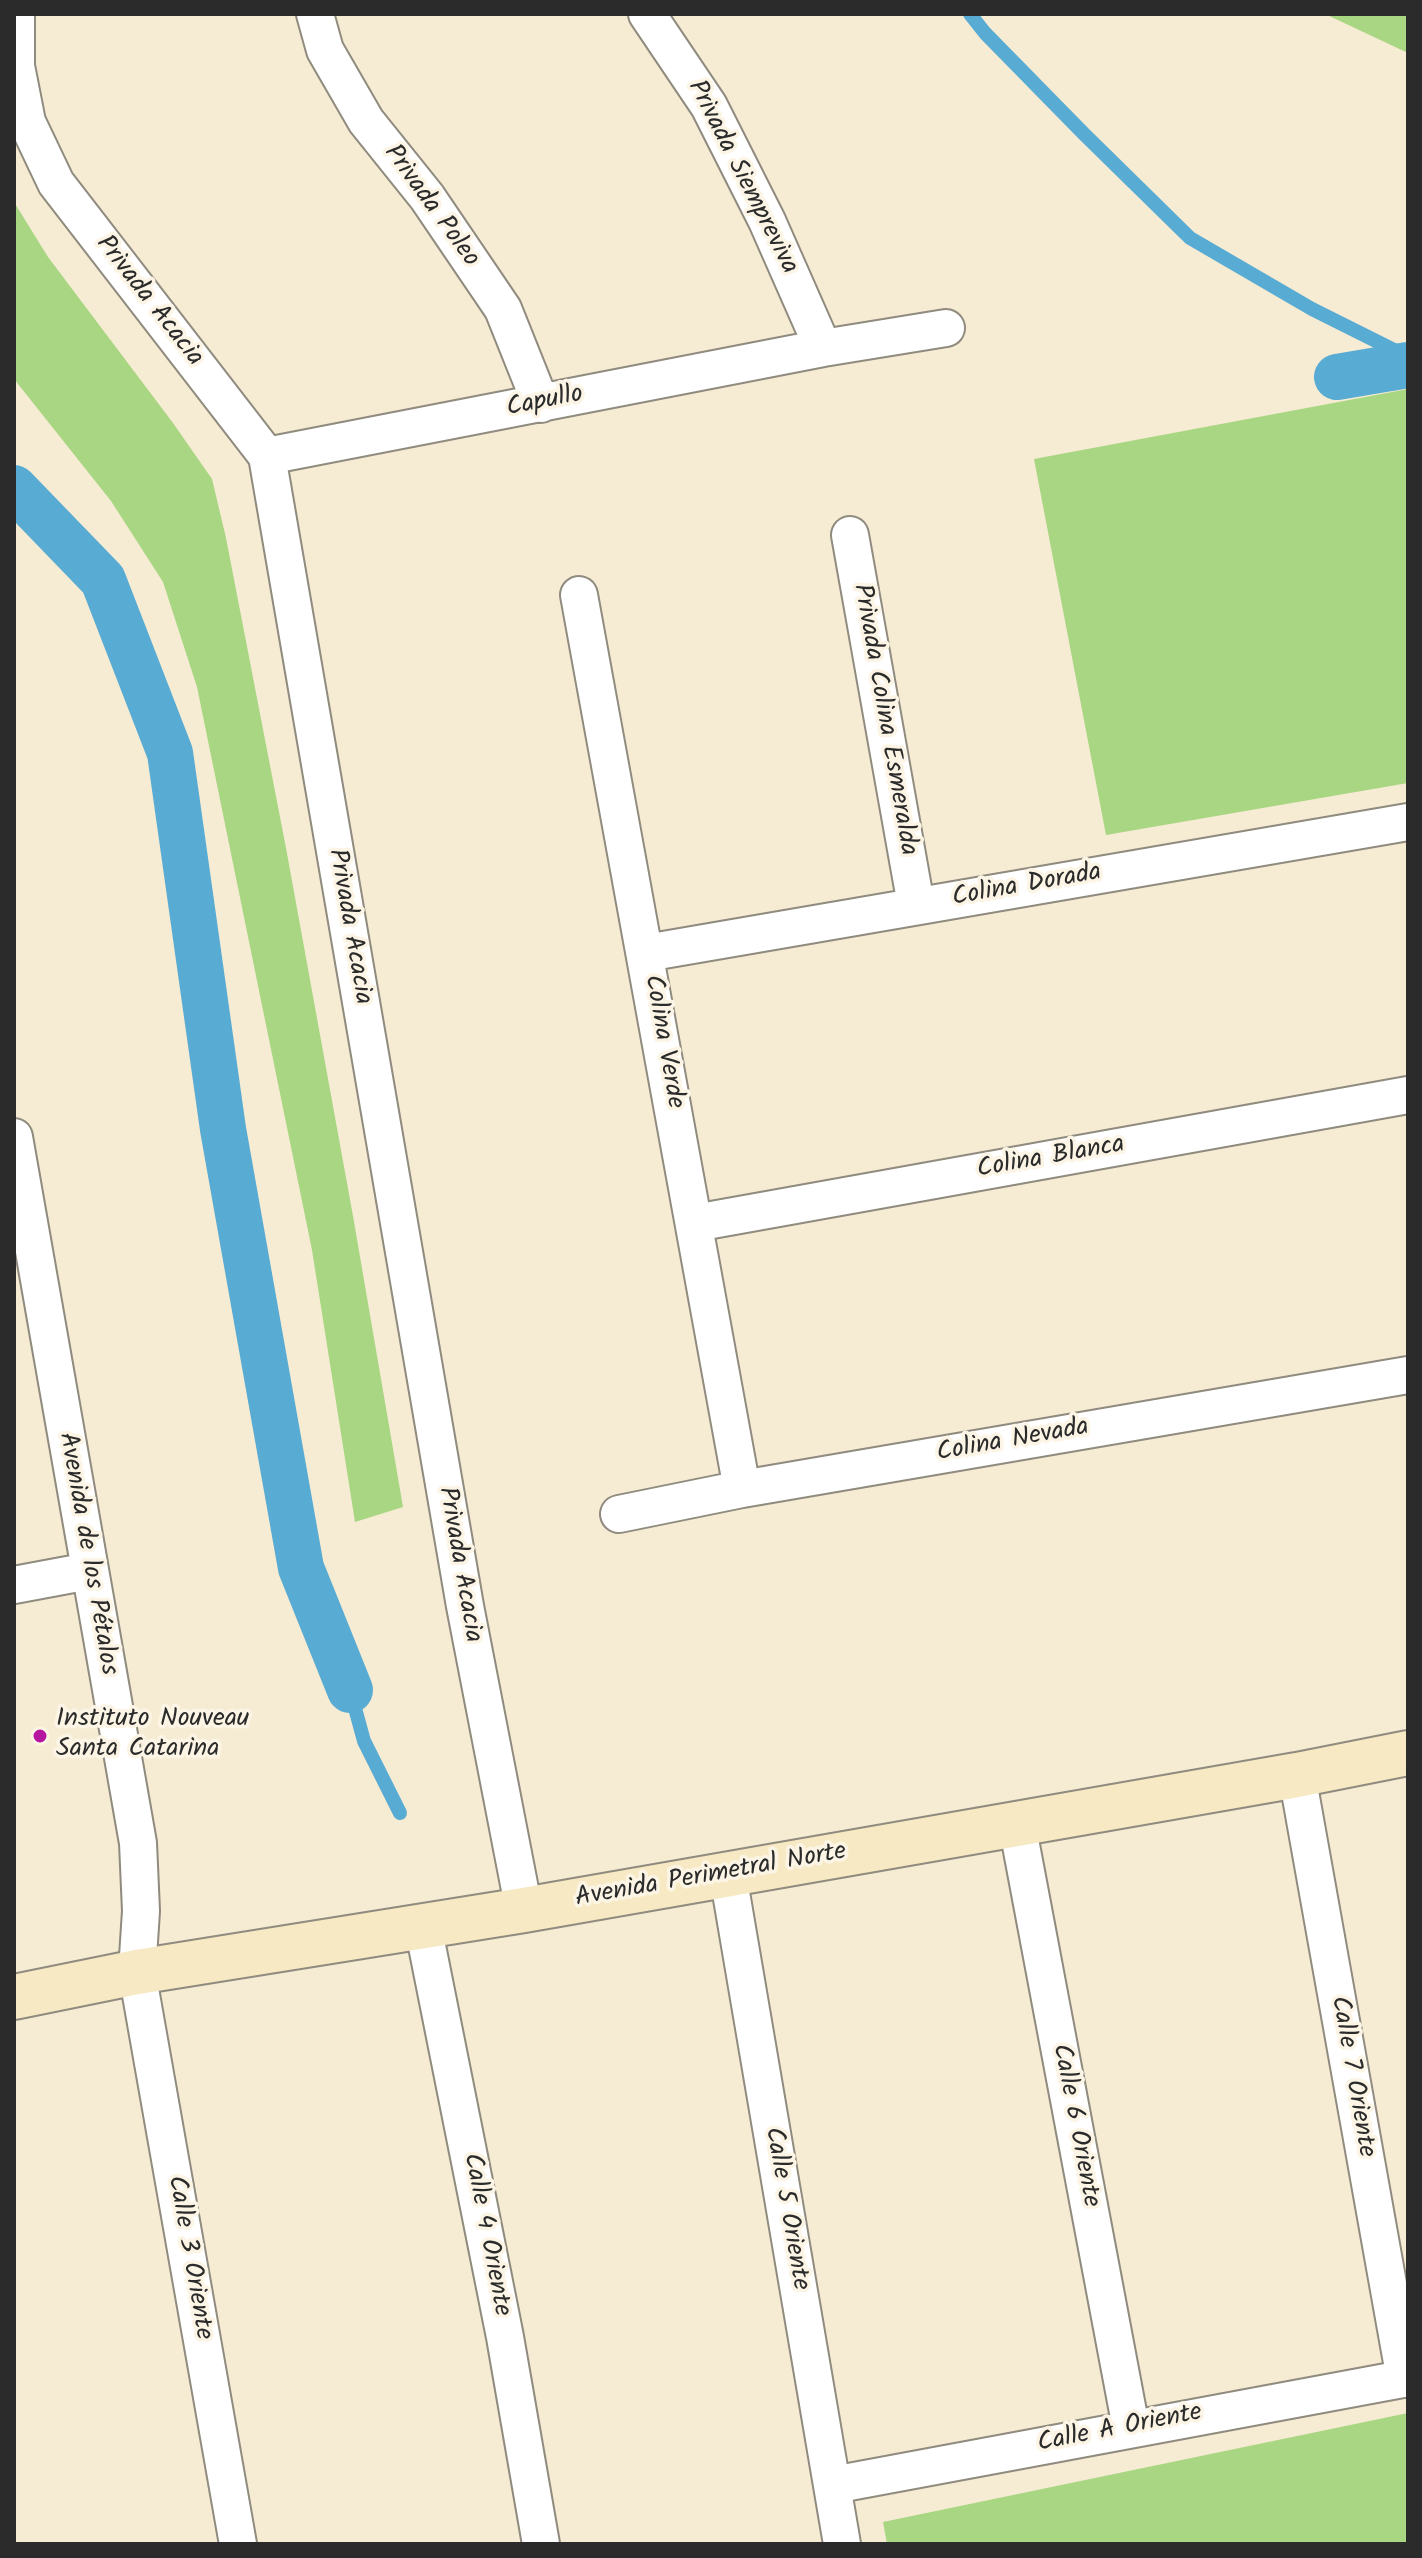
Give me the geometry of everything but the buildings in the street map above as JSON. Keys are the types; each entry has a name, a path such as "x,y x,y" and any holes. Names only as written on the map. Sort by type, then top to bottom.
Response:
{"street":[{"name":"Privada Acacia","path":"16,14 16,66 27,122 56,183 267,456 462,1590 524,1910"},
{"name":"Privada Poleo","path":"315,14 325,50 366,121 427,197 503,309 541,404"},
{"name":"Privada Siempreviva","path":"647,14 709,106 767,221 823,348"},
{"name":"Capullo","path":"267,456 823,348 946,328"},
{"name":"Privada Colina Esmeralda","path":"850,535 916,905"},
{"name":"Colina Verde","path":"579,595 742,1489"},
{"name":"Colina Dorada","path":"646,953 1408,822"},
{"name":"Colina Blanca","path":"695,1223 1408,1095"},
{"name":"Avenida de los Pétalos","path":"14,1137 29,1310 89,1571 138,1843 141,1911 137,1972"},
{"name":"Colina Nevada","path":"619,1514 742,1489 1408,1375"},
{"path":"14,1585 89,1571"},
{"name":"Avenida Perimetral Norte","path":"14,1997 137,1972 728,1875 1408,1753"},
{"name":"Calle 7 Oriente","path":"1297,1775 1406,2378"},
{"name":"Calle 6 Oriente","path":"1017,1824 1131,2428"},
{"name":"Calle 5 Oriente","path":"728,1875 842,2544"},
{"name":"Calle 4 Oriente","path":"423,1926 505,2337 541,2544"},
{"name":"Calle 3 Oriente","path":"137,1972 238,2544"},
{"name":"Calle A Oriente","path":"833,2485 1406,2378"}],"green space":[{"path":"1325,14 1408,14 1408,53"},
{"path":"14,202 48,257 212,479 286,848 403,1507 355,1522 312,1250 197,687 163,582 111,501 14,379"},
{"path":"1408,389 1408,783 1106,835 1034,459"},
{"path":"1408,2413 1408,2544 887,2544 883,2522"}],"waterway":[{"path":"970,14 1084,134 1190,238 1312,309 1408,357"},
{"path":"1337,377 1408,365"},
{"path":"14,488 103,580 170,753 223,1129 301,1568 350,1690"},
{"path":"350,1690 364,1741 400,1813"}],"place":[{"name":"Instituto Nouveau Santa Catarina","path":"40,1736"}]}
